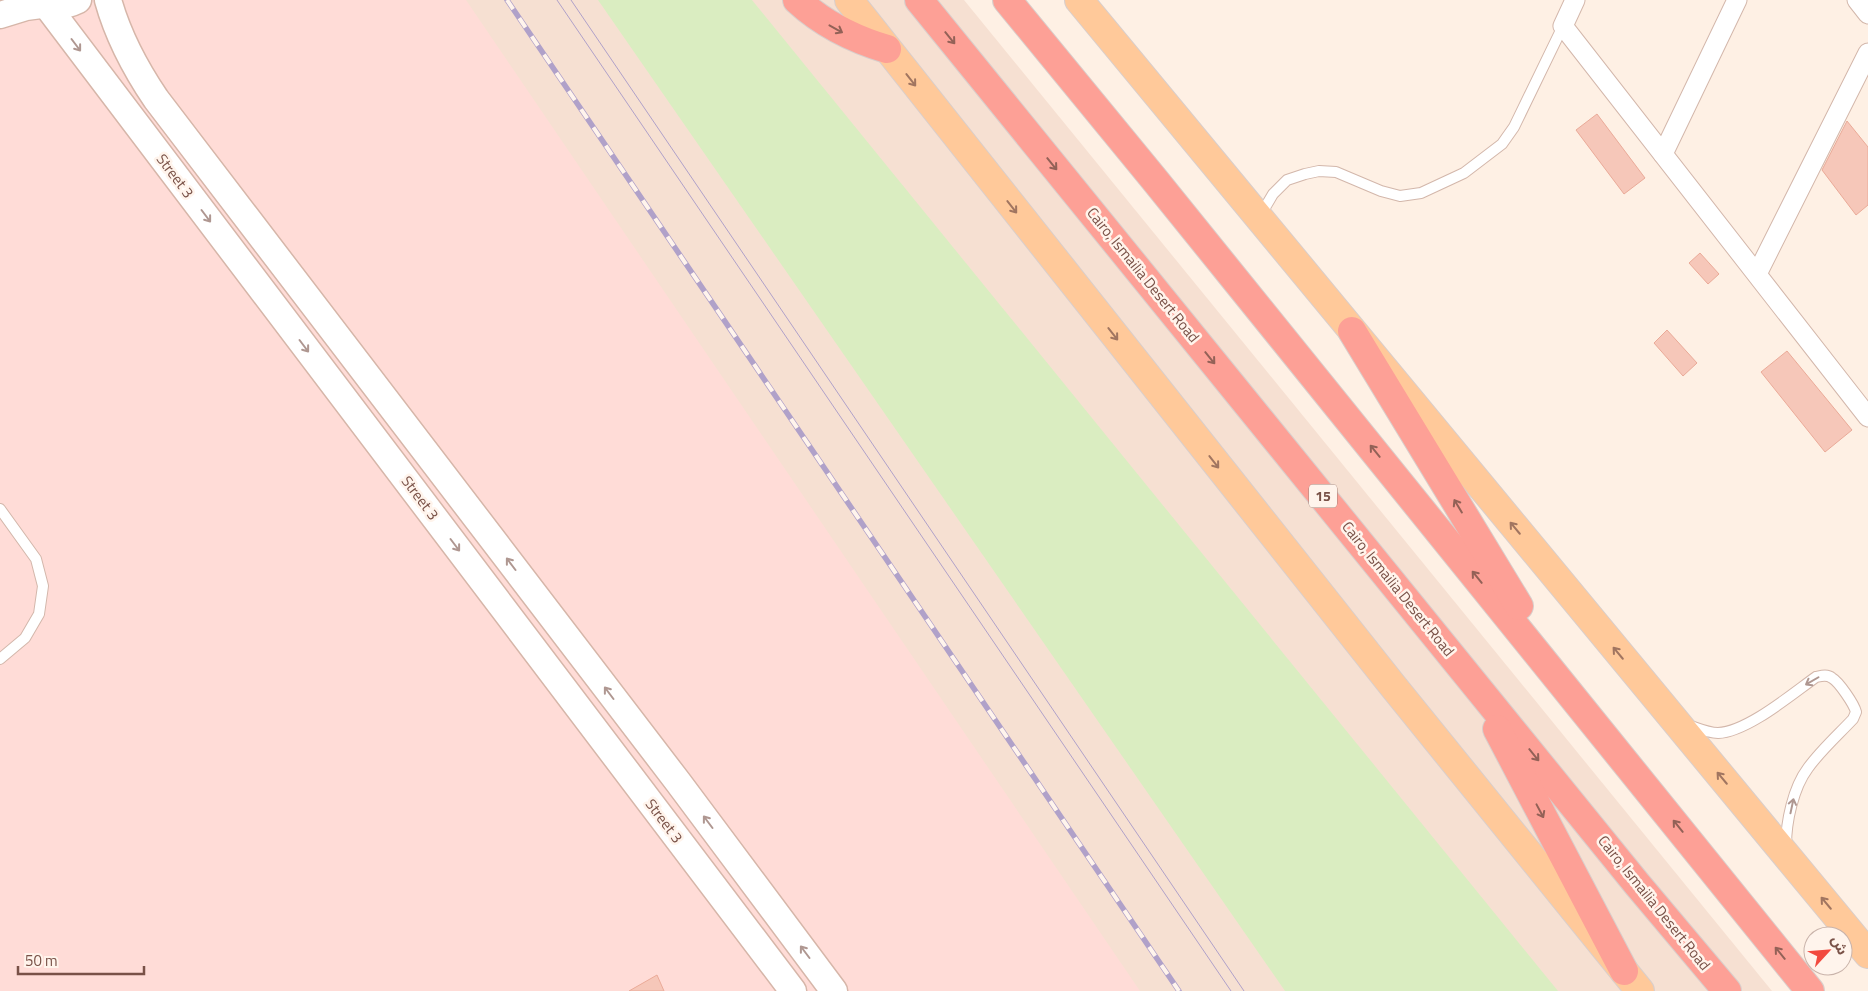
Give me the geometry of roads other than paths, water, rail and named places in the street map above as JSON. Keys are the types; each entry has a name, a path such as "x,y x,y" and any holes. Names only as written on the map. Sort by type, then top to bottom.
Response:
{"highway":[{"path":"797,0 823,21 840,31 887,49"},
{"name":"Cairo, Ismailia Desert Road","path":"919,0 1727,991"},
{"path":"1007,0 1154,179 1810,991"},
{"path":"1352,331 1574,698"},
{"path":"1468,675 1632,981"}],"main road":[{"path":"0,15 39,3 66,5 78,0"},
{"name":"Street 3","path":"108,0 128,53 156,99 678,782 834,991"},
{"path":"849,0 1387,678 1632,981"},
{"path":"1079,0 1258,219 1868,954"},
{"name":"Street 3","path":"39,3 792,991"}],"street":[{"path":"1575,0 1563,26 1756,274 1867,411"},
{"path":"1663,154 1737,0"},
{"path":"1857,0 1868,14"},
{"path":"1756,274 1868,53"}],"lane":[{"path":"1258,219 1273,194 1287,180 1305,174 1319,171 1336,172 1381,191 1400,196 1421,193 1464,173 1502,144 1514,127 1563,26"},
{"path":"0,510 36,559 43,586 39,614 25,638 0,659"},
{"path":"1671,716 1684,724 1700,730 1718,733 1740,727 1771,709 1816,677 1825,676 1832,678 1854,705 1856,712 1853,718 1807,769 1794,796 1786,832 1786,855"}],"tram line":[{"path":"557,0 1231,991"},
{"path":"571,0 1244,991"}],"railway":[{"path":"507,0 1179,991"}]}
